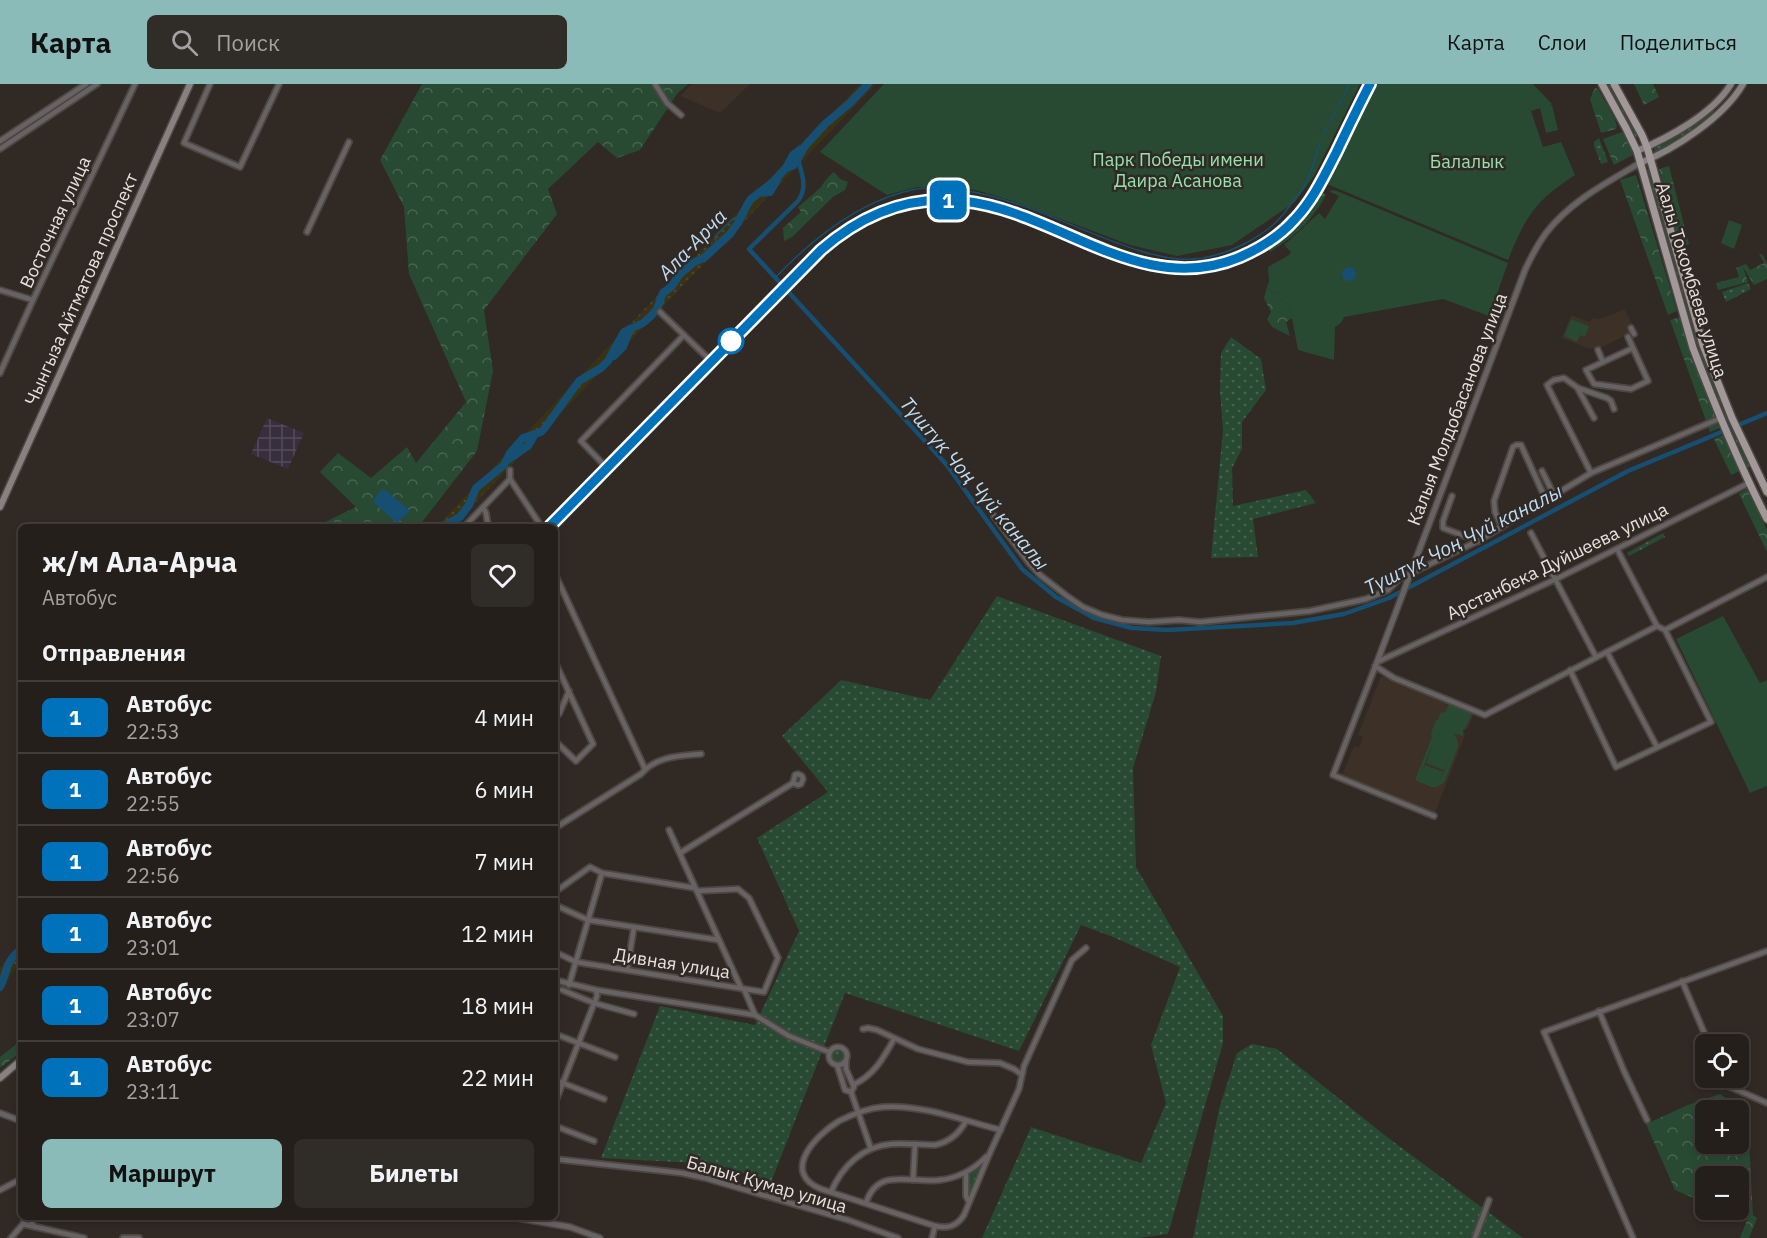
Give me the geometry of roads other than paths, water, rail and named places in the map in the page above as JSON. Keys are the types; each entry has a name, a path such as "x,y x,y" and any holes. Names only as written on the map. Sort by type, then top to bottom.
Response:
{"main road":[{"name":"Чынгыза Айтматова проспект","path":"0,507 190,84"},
{"path":"552,524 784,286 832,240 867,218 908,204 944,200 964,201 998,209 1147,264 1178,269 1220,264 1268,243 1303,209 1327,170 1370,84"},
{"name":"Аалы Токомбаева улица","path":"1602,84 1637,151 1693,348 1749,483 1767,519"},
{"name":"Аалы Токомбаева улица","path":"1614,84 1647,147 1703,345 1738,431 1764,477 1767,492"},
{"path":"1637,151 1689,123 1713,104 1731,84"},
{"path":"1640,163 1651,159 1694,133 1732,100 1743,84"},
{"path":"1713,104 1720,111"},
{"path":"1749,483 1764,477"},
{"path":"0,1078 18,1063"}],"street":[{"path":"0,141 86,84"},
{"path":"0,149 97,84"},
{"name":"Восточная улица","path":"0,373 135,84"},
{"path":"210,84 184,143 240,167 279,84"},
{"path":"655,84 667,104 681,115"},
{"path":"307,232 349,142"},
{"name":"Калыя Молдобасанова улица","path":"1434,816 1333,775 1525,270 1552,226 1570,207 1595,189 1640,163"},
{"path":"0,290 33,300"},
{"path":"660,312 711,361"},
{"path":"1631,328 1634,334"},
{"path":"607,468 581,441 684,335"},
{"path":"1628,337 1633,348 1648,381 1631,389 1594,384 1586,370 1633,348"},
{"path":"1598,350 1603,362"},
{"path":"1591,473 1547,385 1561,378 1578,388 1607,398 1614,409"},
{"path":"1578,388 1594,418"},
{"path":"994,516 1029,563 1055,587 1092,611 1122,620 1200,622 1310,611 1372,597 1388,590 1399,579 1478,541 1591,473 1723,420"},
{"path":"1502,527 1495,512 1494,501 1516,444 1521,444 1546,500"},
{"path":"510,470 510,479 540,524"},
{"path":"1542,471 1554,495"},
{"path":"467,524 510,479"},
{"name":"Арстанбека Дуйшеева улица","path":"1376,664 1556,579 1749,483"},
{"path":"1452,496 1443,521 1443,528 1478,541"},
{"path":"483,507 488,524"},
{"path":"1531,533 1596,657"},
{"path":"1570,670 1616,767 1711,722 1665,630 1657,626 1617,549"},
{"path":"1665,630 1767,577"},
{"path":"558,580 645,769"},
{"path":"1376,664 1394,678 1485,715 1657,626"},
{"path":"1607,652 1657,747"},
{"path":"558,668 593,744 576,761 558,744"},
{"path":"558,715 569,691"},
{"path":"558,826 641,774 645,769 669,757 701,754"},
{"path":"680,854 793,783"},
{"path":"669,830 755,1015"},
{"path":"558,890 590,867 602,873 696,889"},
{"path":"569,985 602,873"},
{"name":"Дивная улица","path":"558,953 576,962 764,992 778,958 749,898 738,889 696,889"},
{"path":"558,906 588,920 719,940"},
{"path":"627,970 634,927"},
{"path":"1001,1130 928,1111 901,1107 873,1108 840,1121 824,1132 804,1159 802,1170 808,1182 831,1192 935,1226 948,1227 958,1223 964,1215 1019,1089 1021,1074 1072,960 1086,948"},
{"path":"1633,1238 1544,1032 1767,951"},
{"path":"558,981 596,990 755,1015 789,1036 829,1052"},
{"path":"1682,981 1705,1034"},
{"path":"562,990 594,1003 634,1014"},
{"path":"558,1094 597,996 596,990"},
{"path":"1599,1011 1647,1120"},
{"path":"862,1029 877,1030 918,1049 968,1062 1000,1063 1021,1074"},
{"path":"558,1035 615,1057"},
{"path":"850,1092 854,1089 854,1085 875,1071 894,1039"},
{"path":"829,1052 836,1047 842,1047 847,1054 846,1069 854,1085"},
{"path":"829,1052 830,1061 837,1065 845,1090 850,1092 871,1149"},
{"path":"837,1065 846,1060"},
{"path":"558,1081 604,1099"},
{"path":"1733,1088 1767,1103"},
{"path":"0,1113 18,1120"},
{"path":"831,1192 844,1168 871,1149 890,1144 942,1144 959,1132 966,1121"},
{"path":"558,1127 594,1141"},
{"path":"913,1180 915,1144"},
{"path":"866,1203 871,1192 880,1183 890,1179 939,1180 966,1173 989,1155"},
{"name":"Балык Кумар улица","path":"558,1159 694,1175 754,1191 898,1238"},
{"path":"966,1173 966,1196 969,1202"},
{"path":"0,1190 18,1181"},
{"path":"1475,1238 1489,1200"},
{"path":"12,1238 26,1220"},
{"path":"30,1220 35,1227"},
{"path":"529,1220 570,1227 600,1238"},
{"path":"23,1224 84,1238"},
{"path":"932,1238 935,1226"},
{"path":"123,1238 139,1238"}],"water":[{"path":"1349,267 1354,269 1356,274 1354,279 1349,281 1344,279 1342,274 1344,269"},
{"path":"384,489 409,510 397,523 373,502"}],"waterway":[{"path":"0,146 92,84"},
{"name":"Ала-Арча","path":"448,524 460,517 469,505 476,488 504,465 510,453 523,438 544,429 579,381 608,361 624,332 643,323 651,316 657,309 663,293 672,286 679,275 693,263 705,257 730,234 751,199 773,182 786,168 794,165 805,146 825,124 868,84"},
{"path":"1344,95 1350,84"},
{"path":"1338,107 1342,99"},
{"path":"1331,120 1336,111"},
{"path":"1324,134 1328,126"},
{"path":"775,278 822,235 857,211 895,194 927,188 961,190 997,198 1158,256 1178,259 1212,256 1244,244 1266,231 1278,220 1306,184 1320,142"},
{"path":"786,168 793,155 801,149"},
{"name":"Түштүк Чоң Чүй каналы","path":"798,159 803,181 801,196 749,249 946,464 1022,569 1056,597 1094,618 1132,628 1168,630 1293,623 1344,614 1389,598 1628,471 1767,413"},
{"path":"759,193 770,192 777,180"},
{"path":"717,246 716,235 733,219 741,215"},
{"path":"614,356 623,347 630,329"},
{"path":"509,459 528,446 535,434"},
{"name":"Ала-Арча","path":"516,454 521,441"},
{"name":"Ала-Арча","path":"0,987 9,963 18,952"}],"park label":[{"name":"Балалык","path":"1467,161"},
{"name":"Парк Победы имени Даира Асанова","path":"1178,169"}]}
